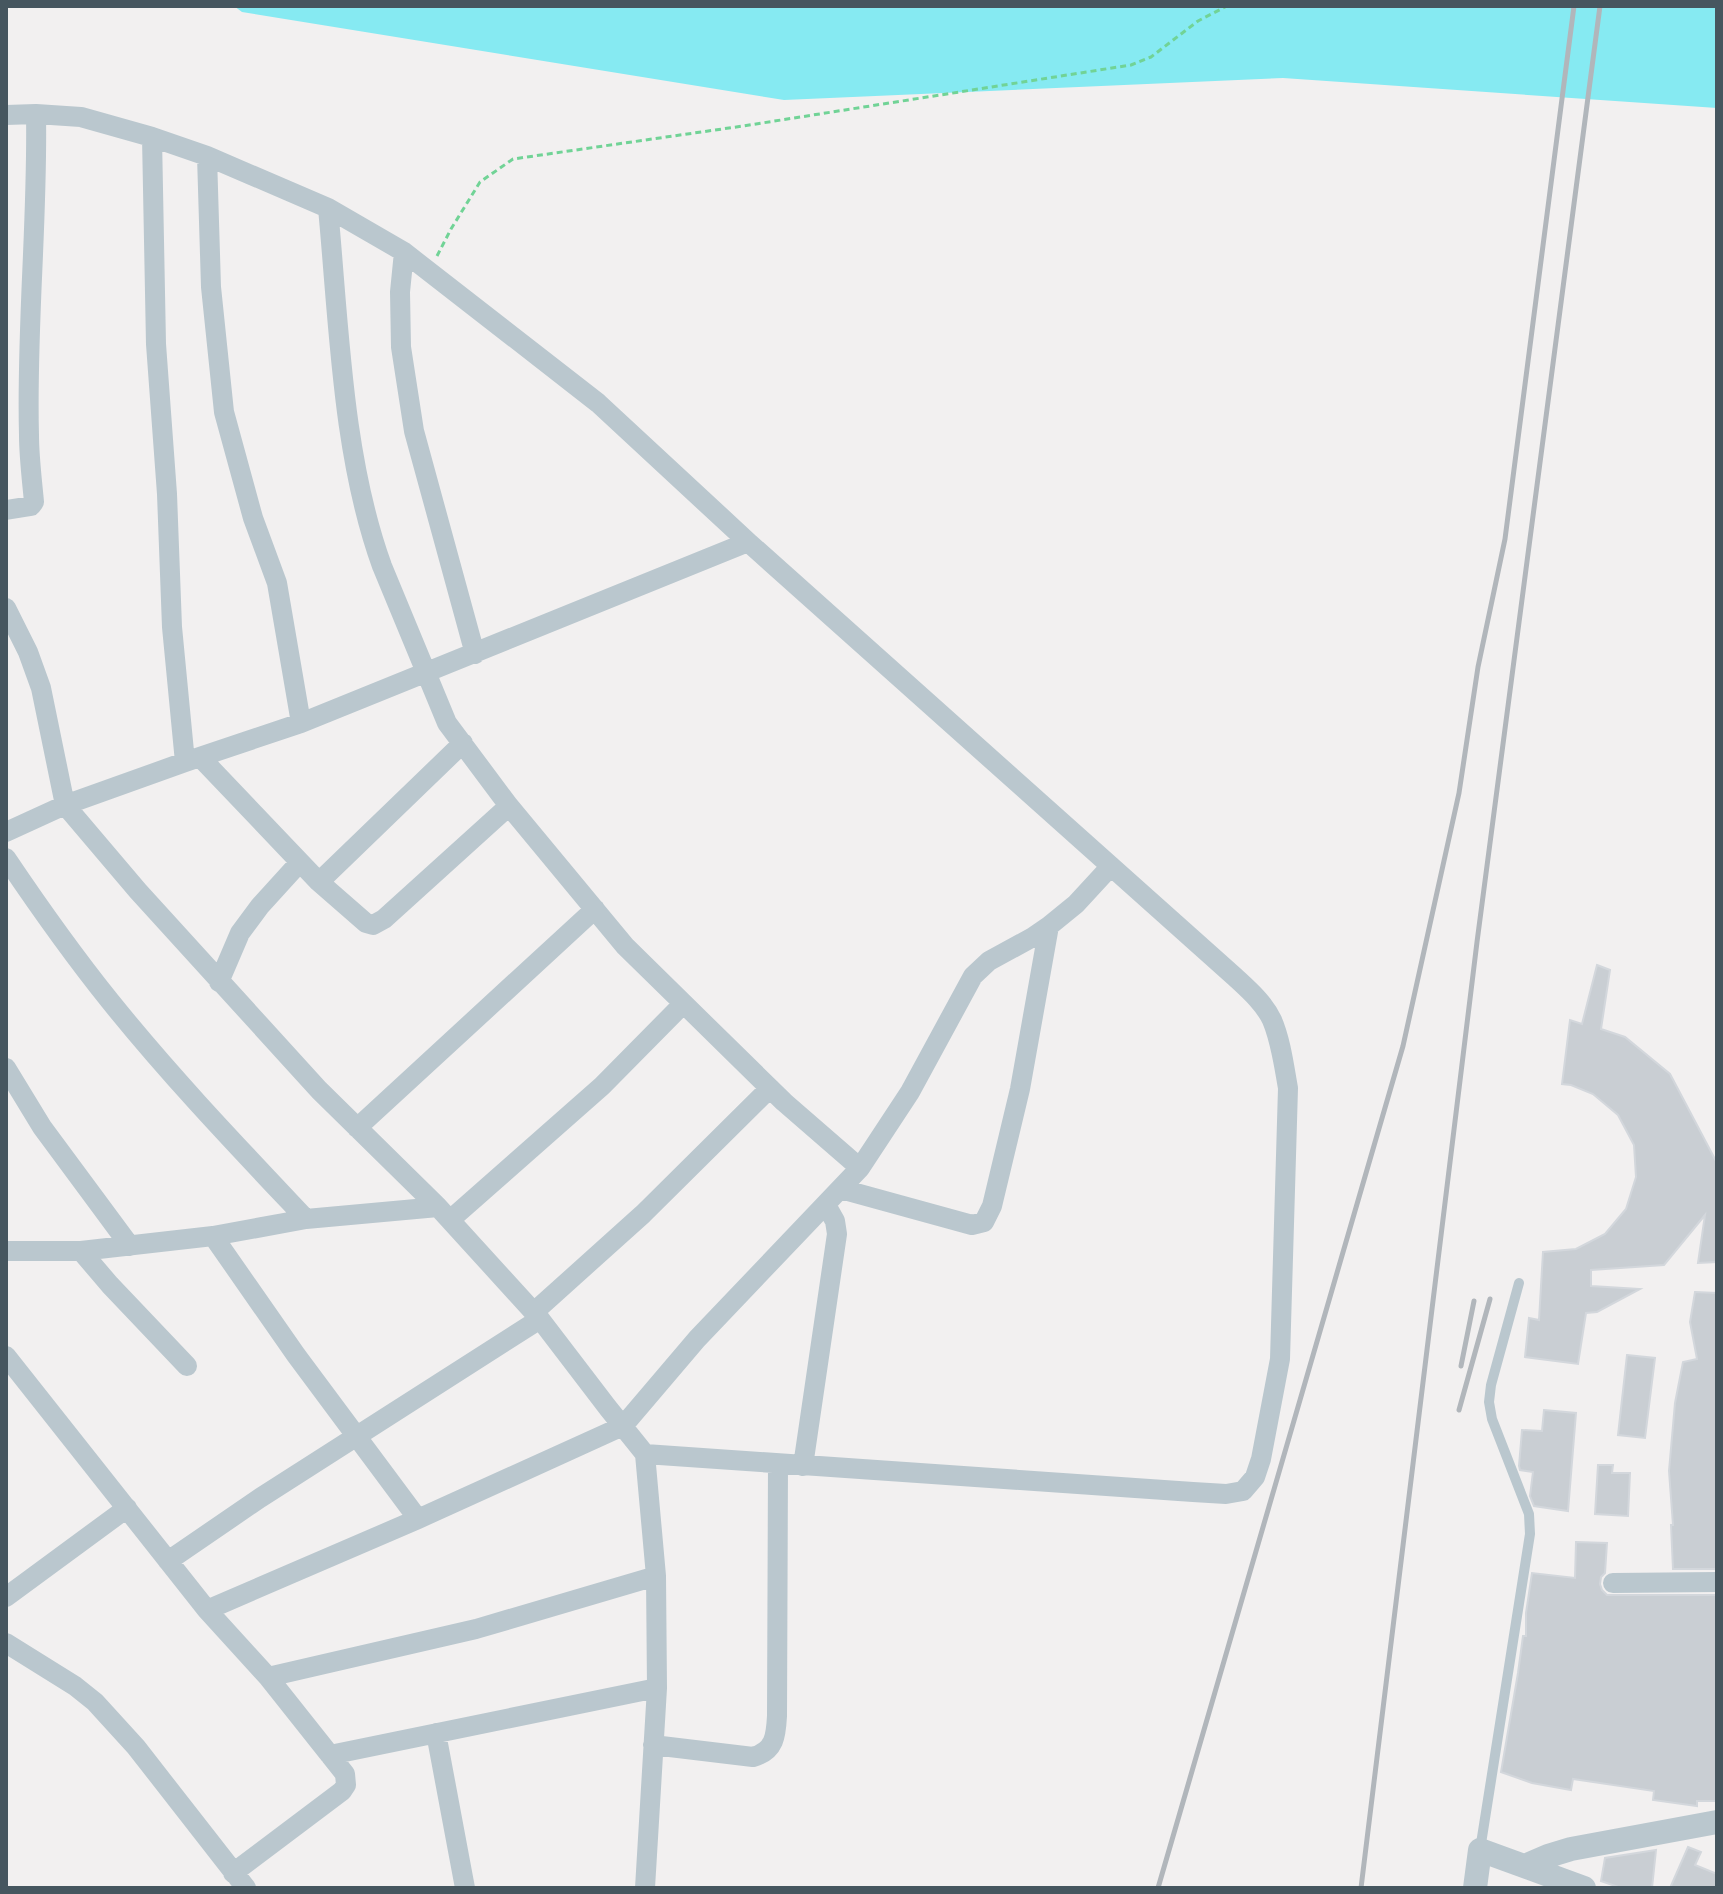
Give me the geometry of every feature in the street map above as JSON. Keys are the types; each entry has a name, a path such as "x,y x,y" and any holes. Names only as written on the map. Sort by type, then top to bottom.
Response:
{"street":[{"path":"6,510 31,506 34,502 29,436 29,365 37,174 36,114"},
{"path":"6,115 81,117 152,137 207,156 328,208 404,252 598,403 748,542 1255,995 1271,1020 1282,1053 1288,1088 1280,1359 1263,1451 1255,1477 1243,1491 1226,1494 645,1454"},
{"path":"152,137 156,344 167,494 172,627 192,760 319,882 366,923 373,925 384,919 509,806"},
{"path":"207,156 211,287 224,412 256,529 277,583 301,723"},
{"path":"328,208 343,378 362,498 373,543 447,723 509,806 625,946 770,1088 860,1168"},
{"path":"404,252 400,292 401,347 414,431 475,654"},
{"path":"6,832 65,805 301,723 748,542"},
{"path":"7,613 28,652 41,688 65,805 219,982 357,1128 444,1214 537,1315 645,1454 656,1576 657,1688 645,1888"},
{"path":"319,882 463,743"},
{"path":"6,858 111,1002 193,1098 306,1219"},
{"path":"219,982 240,933 300,862"},
{"path":"207,1610 623,1426 697,1339 860,1168 910,1092 973,976 989,961 1049,926 1076,904 1111,866"},
{"path":"357,1128 595,909"},
{"path":"841,1189 972,1225 984,1222 992,1206 1020,1089 1049,926"},
{"path":"6,1251 81,1251 130,1246 213,1236 306,1219 444,1214 602,1086 683,1004"},
{"path":"6,1068 49,1138 130,1246"},
{"path":"168,1561 537,1315 770,1088"},
{"path":"803,1466 837,1234 835,1221 826,1205"},
{"path":"213,1236 418,1519"},
{"path":"81,1251 187,1366"},
{"path":"6,1356 207,1610 268,1677 330,1755 345,1774 346,1785 240,1880 136,1747 95,1702 6,1643"},
{"path":"653,1745 753,1757 764,1753 774,1741 777,1716 778,1464"},
{"path":"6,1597 127,1508"},
{"path":"268,1677 476,1629 656,1576"},
{"path":"1613,1583 1717,1582"},
{"path":"330,1755 657,1688"},
{"path":"436,1733 465,1888"},
{"path":"1525,1866 1571,1849 1717,1822"},
{"path":"1475,1888 1480,1850 1584,1888"}],"lane":[{"path":"1480,1850 1530,1534 1529,1514 1492,1419 1489,1402 1519,1283"}],"path":[{"path":"429,271 480,182 513,159 1131,65 1151,57 1198,21 1227,6"}],"water":[{"path":"234,6 1717,6 1717,108 1283,78 784,100 242,12"}],"building":[{"path":"1597,965 1610,970 1601,1029 1625,1037 1670,1074 1717,1163 1717,1262 1698,1263 1705,1215 1664,1265 1591,1270 1591,1286 1640,1289 1597,1312 1586,1313 1578,1364 1525,1357 1529,1318 1539,1320 1543,1252 1576,1249 1605,1234 1626,1209 1636,1177 1634,1145 1618,1115 1593,1094 1562,1084 1570,1020 1582,1024"},
{"path":"1695,1292 1717,1293 1717,1569 1673,1569 1669,1471 1675,1403 1683,1362 1697,1359 1690,1322"},
{"path":"1627,1355 1655,1358 1645,1438 1618,1435"},
{"path":"1544,1410 1576,1413 1568,1511 1534,1506 1530,1496 1533,1472 1520,1470 1519,1466 1522,1430 1542,1431"},
{"path":"1598,1465 1613,1465 1612,1473 1630,1473 1628,1516 1595,1514"},
{"path":"1576,1542 1607,1543 1605,1573 1600,1584 1607,1595 1717,1595 1717,1801 1697,1801 1697,1806 1653,1800 1654,1791 1573,1779 1571,1790 1532,1783 1501,1772 1523,1636 1526,1636 1532,1573 1575,1578"},
{"path":"1688,1847 1701,1852 1695,1865 1717,1874 1717,1888 1670,1888"},
{"path":"1656,1850 1652,1888 1621,1888 1601,1881 1605,1858"}],"railway":[{"path":"1158,1888 1403,1046 1459,793 1478,667 1505,539 1574,6"},
{"path":"1361,1888 1477,942 1600,6"},
{"path":"1459,1410 1490,1299"},
{"path":"1461,1366 1474,1301"}]}
